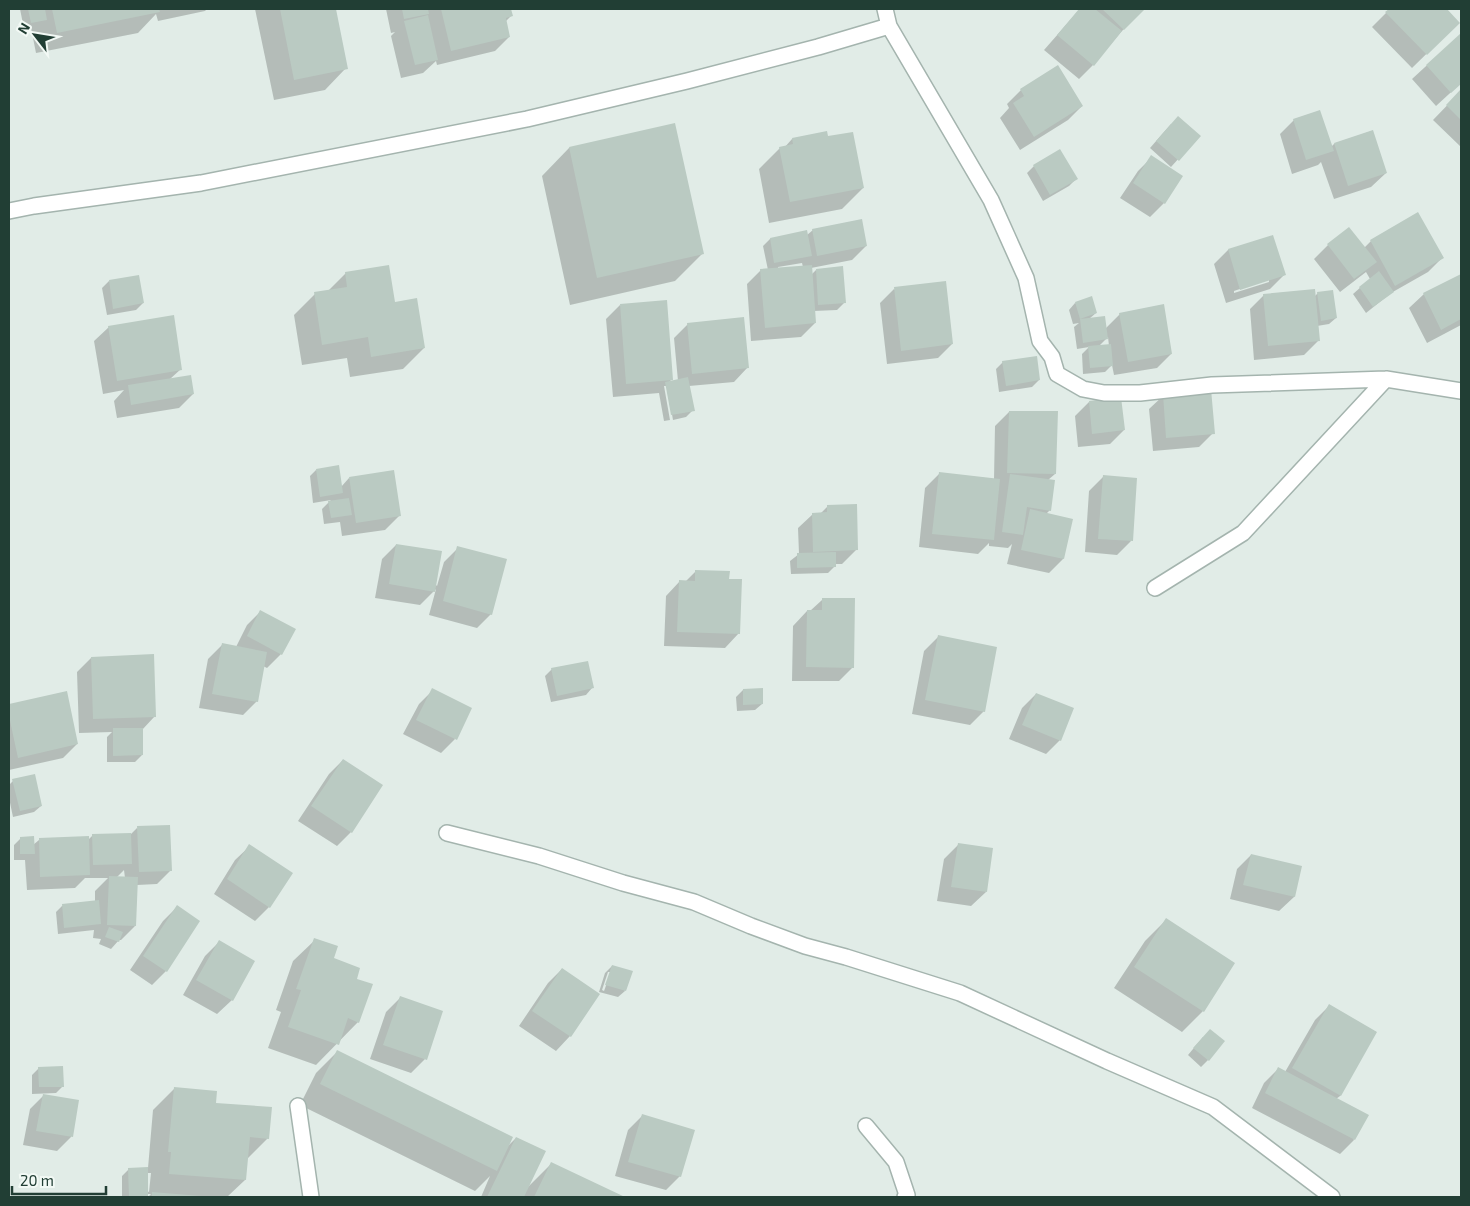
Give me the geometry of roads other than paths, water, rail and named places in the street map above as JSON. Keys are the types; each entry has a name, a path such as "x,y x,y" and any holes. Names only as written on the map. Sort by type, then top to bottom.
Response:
{"street":[{"path":"886,9 889,26 991,200 1026,278 1040,341 1052,357 1057,374 1083,389 1104,393 1140,393 1212,385 1386,379 1461,391"},
{"path":"9,211 201,183 527,119 818,47 889,26"},
{"path":"1155,588 1243,533 1386,379"},
{"path":"447,833 539,856 623,883 694,902 806,946 960,993 1107,1061 1213,1107 1332,1197"},
{"path":"298,1106 311,1197"},
{"path":"866,1126 896,1162 907,1195 905,1197"}]}
